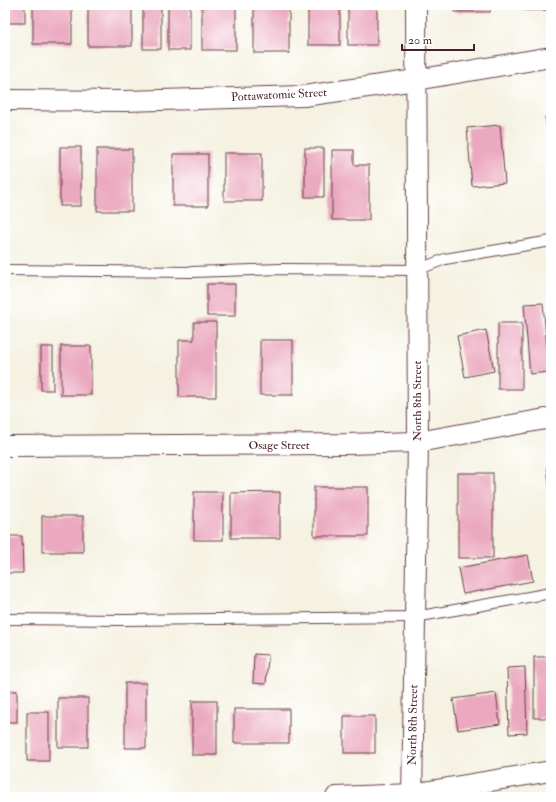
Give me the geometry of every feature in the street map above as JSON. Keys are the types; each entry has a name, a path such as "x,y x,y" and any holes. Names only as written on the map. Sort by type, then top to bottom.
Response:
{"street":[{"name":"North 8th Street","path":"412,796 418,442 416,5"},
{"name":"Pottawatomie Street","path":"5,100 124,101 304,96 416,80 551,57"},
{"name":"Osage Street","path":"5,446 340,444 418,442 551,418"},
{"path":"336,797 412,796 551,771"}],"lane":[{"path":"5,270 192,272 282,269 417,270 445,259 551,241"},
{"path":"5,619 132,620 415,617 551,593"}],"building":[{"path":"7,5 25,5 25,23 7,23"},
{"path":"33,5 72,5 72,44 33,44"},
{"path":"88,5 132,5 132,46 88,46"},
{"path":"143,5 161,5 161,49 143,49"},
{"path":"168,5 190,5 190,50 168,50"},
{"path":"202,5 236,5 236,50 202,50"},
{"path":"254,5 289,5 289,53 254,53"},
{"path":"308,5 340,5 340,45 308,45"},
{"path":"348,5 377,5 377,45 348,45"},
{"path":"455,5 490,5 490,12 455,12"},
{"path":"523,5 551,5 551,10 523,10"},
{"path":"551,116 551,148 550,148 545,117"},
{"path":"500,125 505,183 472,186 467,128"},
{"path":"60,147 81,147 81,206 60,206"},
{"path":"305,148 324,148 324,197 305,197"},
{"path":"97,149 132,149 132,211 97,211"},
{"path":"332,150 354,150 354,165 369,165 369,220 332,220"},
{"path":"224,153 262,153 262,201 224,201"},
{"path":"173,154 208,154 208,206 173,206"},
{"path":"207,284 235,284 235,316 207,316"},
{"path":"543,303 549,372 530,374 524,304"},
{"path":"194,322 216,322 216,397 179,397 179,340 194,340"},
{"path":"498,323 522,323 522,389 498,389"},
{"path":"486,330 494,371 465,377 457,336"},
{"path":"260,340 293,340 293,395 260,395"},
{"path":"61,346 91,346 91,395 61,395"},
{"path":"41,347 53,347 53,390 41,390"},
{"path":"547,467 551,467 551,491 550,491"},
{"path":"458,473 493,473 493,558 458,558"},
{"path":"314,487 368,487 368,536 314,536"},
{"path":"194,492 223,492 223,540 194,540"},
{"path":"280,492 280,538 231,538 231,493"},
{"path":"42,516 83,516 83,552 42,552"},
{"path":"5,536 22,536 23,573 5,573"},
{"path":"528,555 533,581 463,594 458,568"},
{"path":"254,654 268,655 266,684 253,683"},
{"path":"534,657 551,657 551,718 534,718"},
{"path":"525,667 527,733 509,734 507,668"},
{"path":"125,683 146,683 146,748 125,748"},
{"path":"5,691 17,691 17,722 5,722"},
{"path":"496,693 500,724 458,730 453,699"},
{"path":"58,698 88,698 88,747 58,747"},
{"path":"192,701 217,701 217,755 192,755"},
{"path":"234,709 289,709 289,743 234,743"},
{"path":"27,712 49,712 49,761 27,761"},
{"path":"344,716 375,716 375,753 344,753"}]}
